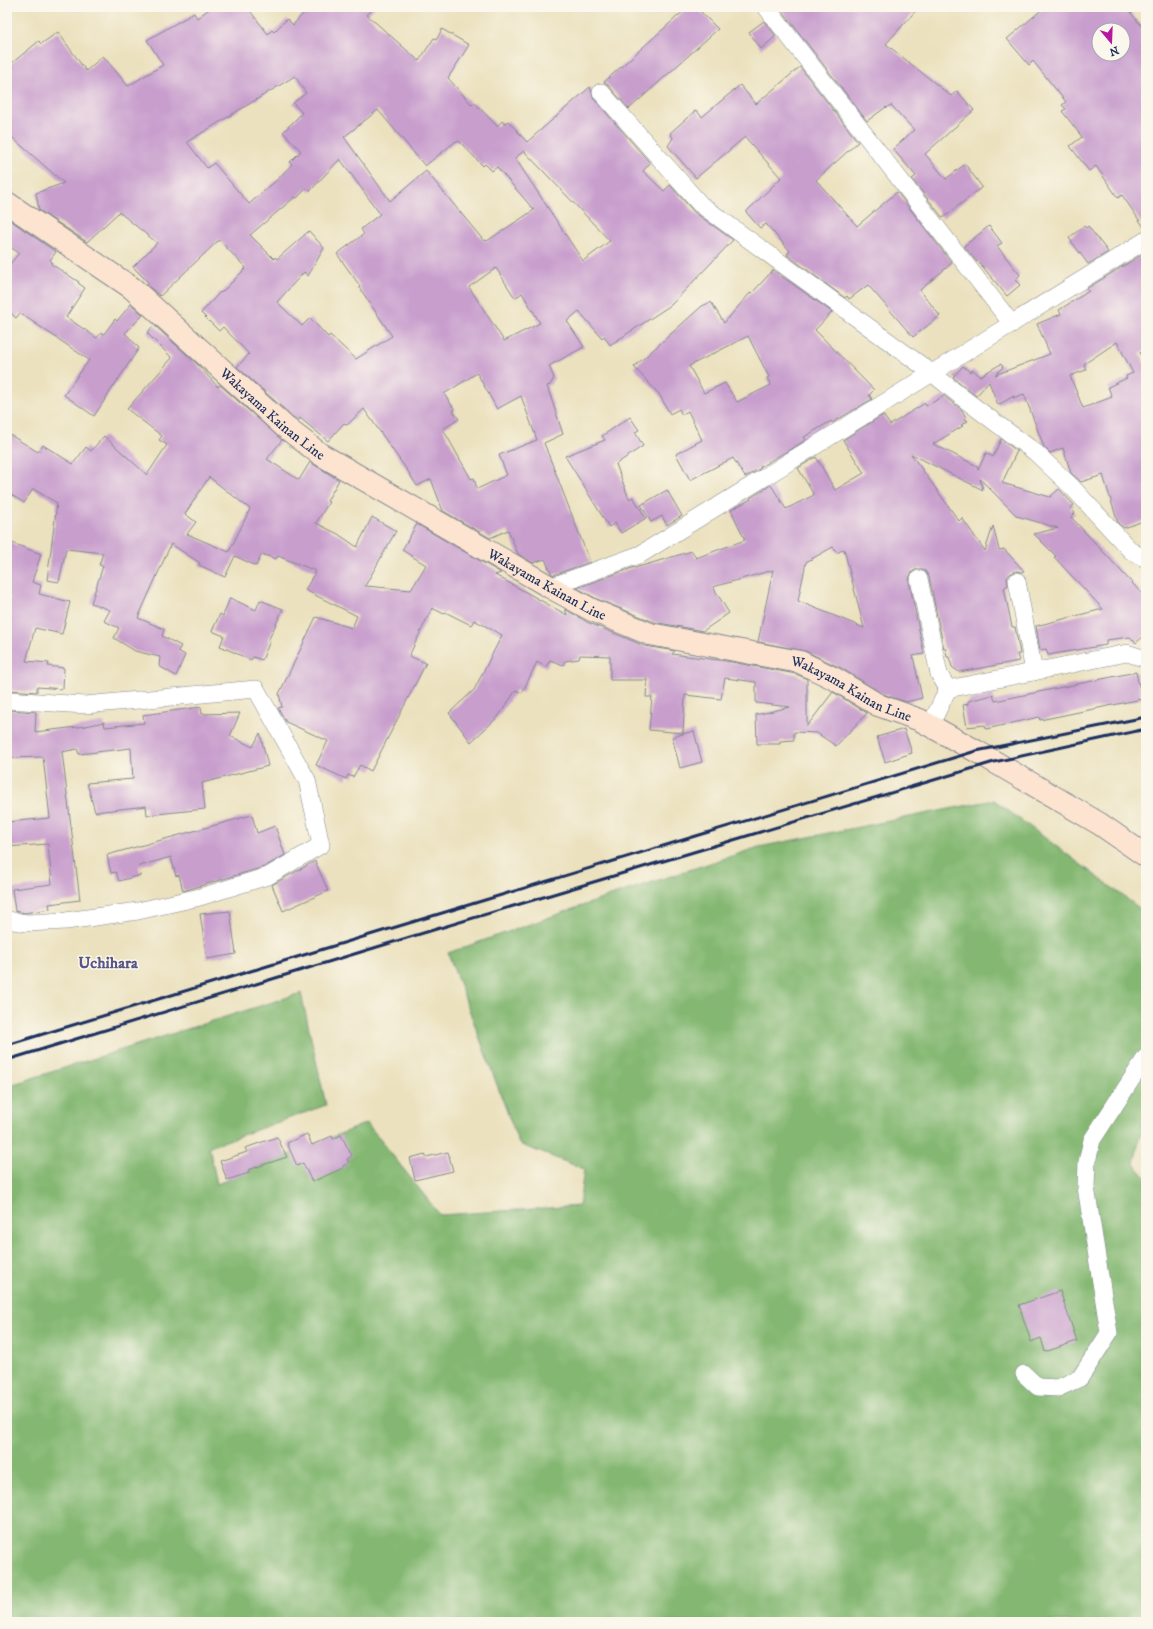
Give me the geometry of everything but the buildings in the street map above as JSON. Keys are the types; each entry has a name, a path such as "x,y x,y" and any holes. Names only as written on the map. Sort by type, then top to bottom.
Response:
{"main road":[{"name":"Wakayama Kainan Line","path":"7,203 132,288 285,427 320,454 550,587 592,610 650,634 800,662 835,679 878,705 920,720 976,751 1100,824 1146,856"}],"street":[{"path":"766,7 1012,324"},
{"path":"601,92 700,204 932,373 1035,452 1072,487 1131,551 1146,559"},
{"path":"550,587 641,554 1146,240"},
{"path":"919,579 939,674 948,689"},
{"path":"1017,581 1034,672"},
{"path":"948,689 1127,653 1146,659"},
{"path":"7,700 85,705 256,689 307,780 321,845 268,876 200,897 138,911 66,922 27,923 7,920"},
{"path":"930,726 948,689"},
{"path":"1024,1374 1038,1387 1058,1388 1080,1378 1109,1333 1086,1187 1087,1162 1092,1140 1146,1057"}],"green space":[{"path":"994,800 1146,913 1146,1106 1134,1164 1146,1177 1146,1622 7,1622 7,1086 301,993 326,1105 209,1147 217,1184 367,1123 440,1215 579,1206 584,1169 519,1144 448,953 607,897 759,847"}],"railway":[{"path":"7,1045 976,751 1146,717"},
{"path":"7,1060 410,937 994,762 1146,729"}],"district":[{"name":"Uchihara","path":"108,962"}]}
